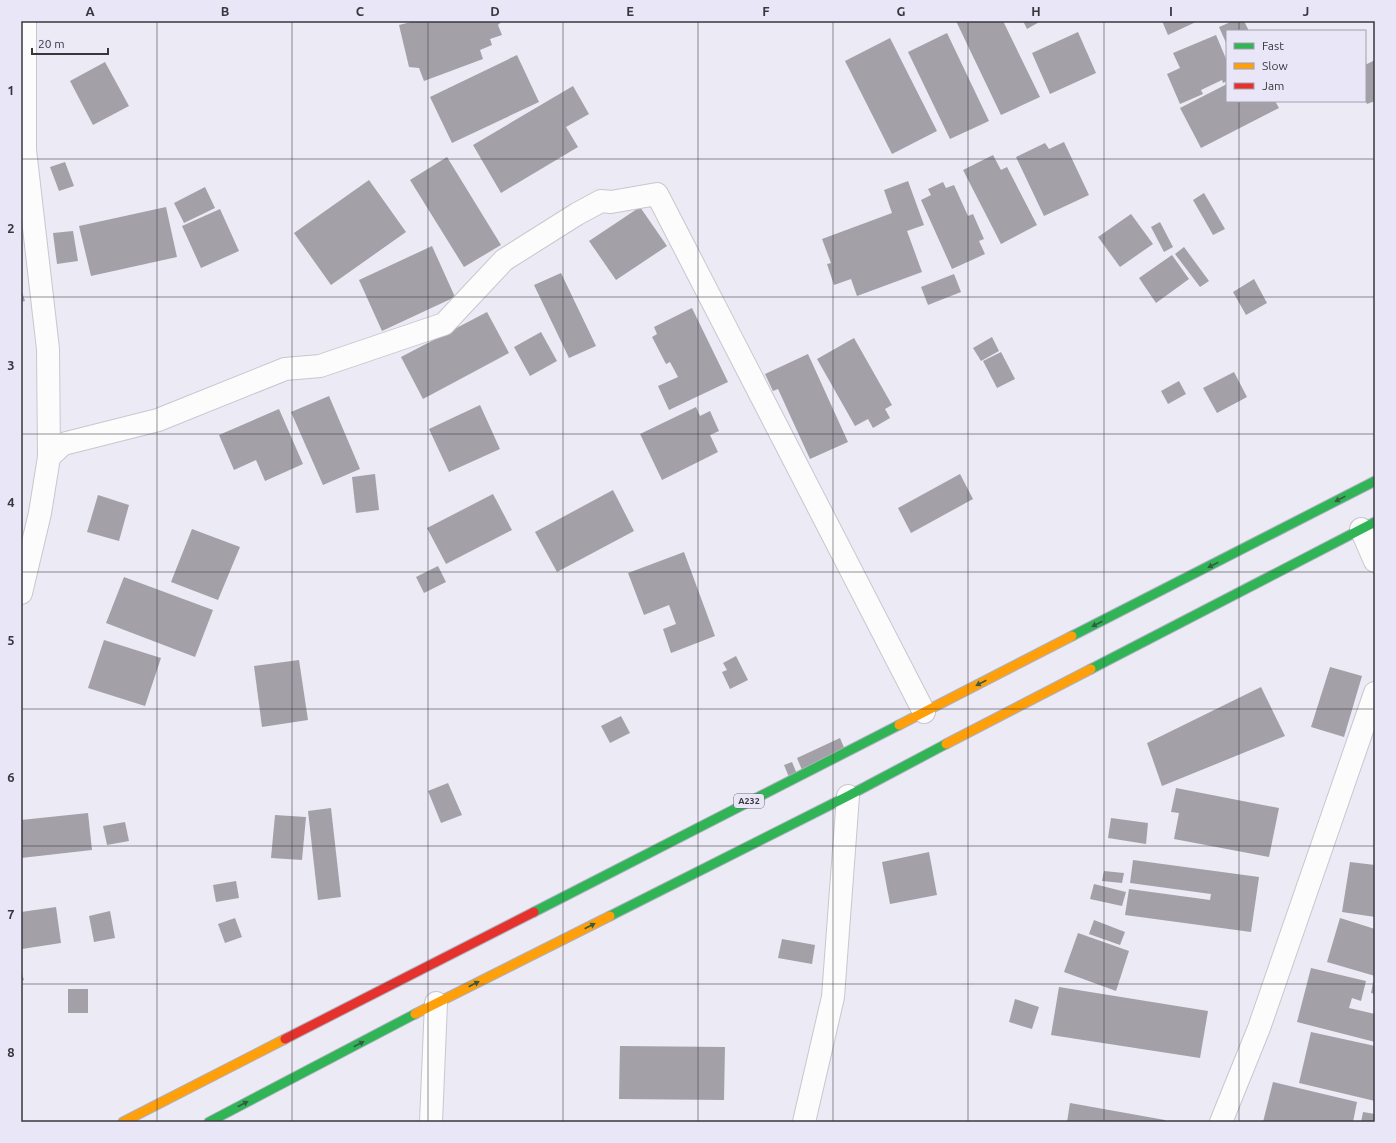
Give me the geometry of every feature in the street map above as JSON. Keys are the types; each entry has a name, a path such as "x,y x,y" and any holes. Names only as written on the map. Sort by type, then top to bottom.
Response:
{"highway":[{"name":"A232","path":"123,1122 924,712 1233,559 1375,481"},
{"path":"209,1122 436,1004 848,796 1246,583 1368,525"}],"street":[{"path":"21,593 40,513 49,457 48,349 24,150 25,21"},
{"path":"49,457 63,444 158,420 285,369 320,366 444,324 504,260 577,214 601,201 611,202 657,194 924,712"},
{"path":"1368,525 1375,561"},
{"path":"1222,1122 1259,1028 1375,694"},
{"path":"804,1122 833,997 848,796"},
{"path":"431,1122 436,1004"}],"building":[{"path":"415,21 502,21 498,25 502,35 490,39 492,45 480,50 483,59 424,81 419,68 409,67 399,25"},
{"path":"956,21 1003,21 1040,97 1001,115"},
{"path":"1023,21 1041,21 1027,29"},
{"path":"1162,21 1198,21 1168,35"},
{"path":"1233,21 1244,21 1248,30 1226,30 1226,43 1219,27"},
{"path":"1078,32 1096,73 1050,94 1032,53"},
{"path":"947,33 989,121 950,139 908,52"},
{"path":"1216,35 1226,59 1226,82 1223,83 1222,80 1201,90 1203,94 1180,104 1167,74 1180,68 1173,53"},
{"path":"890,38 937,131 892,154 845,61"},
{"path":"517,55 539,102 452,143 430,97"},
{"path":"1375,60 1375,101 1367,104 1366,102 1366,64"},
{"path":"105,62 129,106 93,125 70,81"},
{"path":"1226,85 1226,102 1276,102 1279,108 1201,148 1180,108"},
{"path":"573,86 589,114 566,127 578,147 501,193 473,145"},
{"path":"1064,142 1089,195 1044,216 1016,157 1045,143 1049,149"},
{"path":"993,155 1001,170 1007,167 1037,225 1001,244 963,170"},
{"path":"447,157 501,245 464,267 410,180"},
{"path":"65,162 74,186 59,191 50,167"},
{"path":"369,180 406,232 331,285 294,233"},
{"path":"908,181 924,225 907,231 922,272 857,296 851,279 834,285 827,264 831,263 822,239 892,213 884,190"},
{"path":"943,182 946,188 954,185 968,216 973,214 984,239 979,241 985,254 952,269 921,200 931,195 928,189"},
{"path":"205,187 215,208 184,223 174,203"},
{"path":"1204,193 1225,229 1213,235 1193,200"},
{"path":"166,207 177,257 91,276 79,226"},
{"path":"640,207 667,246 616,280 589,241"},
{"path":"220,209 239,251 201,268 182,226"},
{"path":"1131,214 1153,244 1120,267 1098,237"},
{"path":"1160,222 1173,247 1164,252 1151,227"},
{"path":"73,231 78,261 57,264 53,233"},
{"path":"432,246 455,297 382,331 359,280"},
{"path":"1184,247 1209,281 1200,287 1175,254"},
{"path":"1172,255 1189,279 1156,303 1139,278"},
{"path":"561,273 596,346 569,358 534,285"},
{"path":"954,274 961,292 928,305 921,287"},
{"path":"1254,279 1267,303 1246,315 1233,292"},
{"path":"21,289 25,301 21,302"},
{"path":"692,308 728,382 669,410 658,386 678,377 670,362 666,364 652,337 657,334 654,327"},
{"path":"487,312 509,353 423,399 401,357"},
{"path":"541,332 557,361 530,376 514,347"},
{"path":"992,337 999,351 981,361 973,348"},
{"path":"854,338 892,405 885,409 890,418 873,428 868,419 855,426 817,359"},
{"path":"1001,352 1015,379 997,388 983,361"},
{"path":"808,354 848,442 810,459 778,389 773,391 765,374"},
{"path":"1234,372 1247,397 1217,413 1203,388"},
{"path":"1179,381 1186,394 1168,404 1161,391"},
{"path":"329,396 360,469 323,485 291,412"},
{"path":"480,405 500,449 449,472 429,429"},
{"path":"696,407 700,416 710,411 719,431 710,435 718,452 662,480 640,434"},
{"path":"279,409 303,464 265,481 256,460 234,470 219,435"},
{"path":"375,474 379,510 356,513 352,477"},
{"path":"960,474 973,499 911,533 898,508"},
{"path":"613,490 634,531 557,572 535,532"},
{"path":"493,494 512,530 446,564 427,528"},
{"path":"98,495 129,505 119,541 87,532"},
{"path":"192,529 240,547 218,600 171,582"},
{"path":"684,552 715,636 671,653 663,629 676,624 669,605 644,615 628,573"},
{"path":"438,566 446,582 424,593 416,577"},
{"path":"124,577 213,610 195,657 106,623"},
{"path":"104,640 161,658 145,706 88,688"},
{"path":"736,656 748,680 730,689 722,672 727,670 723,663"},
{"path":"299,660 308,720 262,727 254,666"},
{"path":"1330,667 1362,676 1344,737 1311,727"},
{"path":"1261,687 1285,736 1162,786 1147,743"},
{"path":"621,716 630,733 610,743 601,726"},
{"path":"840,738 845,750 802,770 797,758"},
{"path":"792,762 797,774 789,777 784,765"},
{"path":"448,783 462,815 441,823 428,791"},
{"path":"1176,788 1279,808 1269,857 1174,839 1179,813 1171,812"},
{"path":"331,808 341,897 318,900 308,811"},
{"path":"88,813 92,850 21,858 21,820"},
{"path":"275,815 306,817 302,860 271,858"},
{"path":"1111,818 1148,823 1146,844 1108,838"},
{"path":"125,822 129,841 107,845 103,826"},
{"path":"929,852 937,895 890,904 882,862"},
{"path":"1133,860 1259,877 1251,932 1125,915 1129,889 1210,900 1211,894 1130,883"},
{"path":"1350,862 1375,865 1375,917 1342,912"},
{"path":"1104,871 1124,873 1122,883 1102,881"},
{"path":"236,881 239,898 216,902 213,885"},
{"path":"1094,884 1126,892 1122,906 1090,899"},
{"path":"56,907 61,943 22,949 21,912"},
{"path":"110,911 115,938 94,942 89,916"},
{"path":"235,918 242,937 225,943 218,924"},
{"path":"1340,918 1375,929 1375,976 1327,962"},
{"path":"1094,920 1125,932 1120,945 1089,934"},
{"path":"1078,933 1129,951 1116,991 1064,972"},
{"path":"782,939 815,945 812,964 778,958"},
{"path":"1311,968 1366,981 1361,1001 1352,998 1349,1008 1375,1014 1375,1042 1297,1022"},
{"path":"21,971 24,980 21,981"},
{"path":"1373,982 1375,982 1375,994 1371,993"},
{"path":"1059,987 1208,1011 1200,1058 1051,1035"},
{"path":"68,989 88,989 88,1013 68,1013"},
{"path":"1015,999 1039,1007 1032,1029 1009,1022"},
{"path":"1311,1032 1375,1046 1375,1101 1299,1083"},
{"path":"620,1046 725,1047 724,1100 619,1099"},
{"path":"1273,1082 1357,1102 1353,1122 1263,1122"},
{"path":"1070,1103 1165,1120 1165,1122 1067,1122"},
{"path":"1363,1112 1375,1114 1375,1122 1361,1122"}],"traffic: fast":[{"path":"1072,636 1375,481"},
{"path":"1091,669 1375,522"},
{"path":"534,912 899,725"},
{"path":"610,916 848,796 946,744"},
{"path":"209,1122 415,1014"}],"traffic: slow":[{"path":"899,725 1072,636"},
{"path":"946,744 1091,669"},
{"path":"415,1014 610,916"},
{"path":"123,1122 285,1039"}],"traffic: jam":[{"path":"285,1039 534,912"}]}
